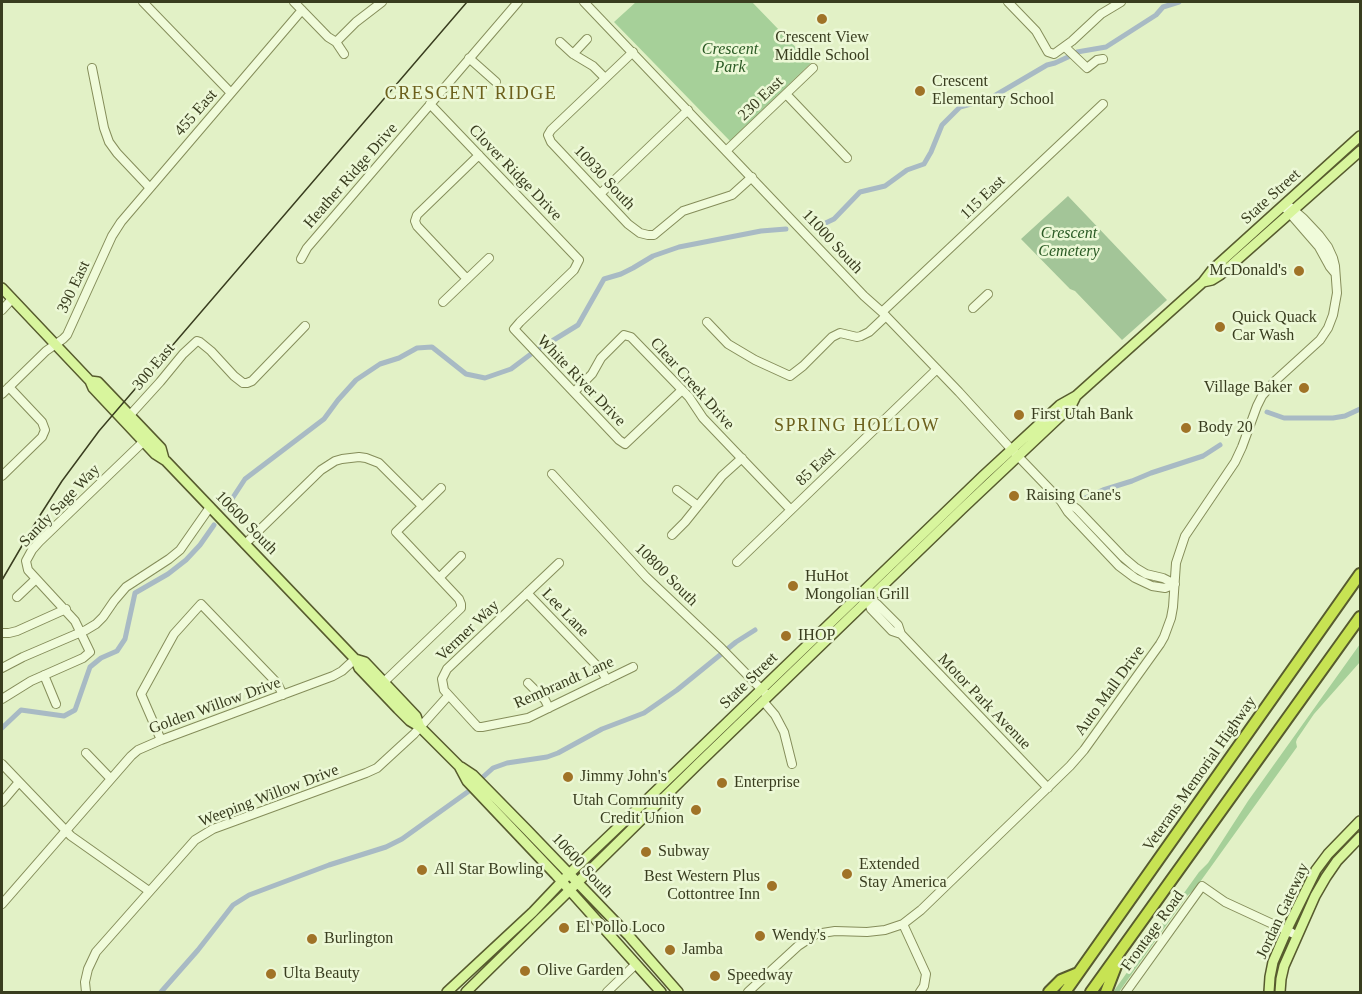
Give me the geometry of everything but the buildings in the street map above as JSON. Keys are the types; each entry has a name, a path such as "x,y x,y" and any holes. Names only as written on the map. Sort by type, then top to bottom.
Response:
{"highway":[{"name":"Veterans Memorial Highway","path":"1065,993 1360,574"},
{"path":"1090,993 1359,620"},
{"path":"1107,993 1122,950"},
{"path":"1049,993 1061,980 1078,972"}],"main road":[{"name":"State Street","path":"447,993 733,717 762,697 868,599 1060,405 1076,396 1360,136"},
{"path":"1360,144 1360,151"},
{"name":"State Street","path":"1203,282 1220,275 1360,151"},
{"name":"10600 South","path":"2,288 90,381 93,388 143,442 164,459 355,659 359,668 410,722 420,727 459,766 473,775 629,936 678,993"},
{"name":"10600 South","path":"90,381 98,382 130,415 161,448 164,459"},
{"name":"State Street","path":"466,993 680,782 812,641 1015,453"},
{"name":"10600 South","path":"355,659 365,662 416,716 420,727"},
{"path":"680,782 692,765 733,725 733,717"},
{"name":"10600 South","path":"459,766 467,781 662,993"},
{"path":"475,789 484,793 500,809 506,809"},
{"name":"Jordan Gateway","path":"1269,993 1274,962 1316,870 1360,821"},
{"name":"Jordan Gateway","path":"1281,993 1284,966 1315,896 1337,861 1360,837"}],"street":[{"path":"143,2 231,93"},
{"path":"294,2 328,37 336,42 344,54"},
{"path":"336,42 356,22 382,2"},
{"name":"Heather Ridge Drive","path":"301,259 307,248 518,2"},
{"name":"11000 South","path":"584,2 864,296 937,369 1114,561 1140,582 1157,588 1175,584"},
{"path":"1008,2 1036,31 1048,52 1054,54 1101,14 1121,2"},
{"name":"455 East","path":"112,236 121,222 302,10"},
{"path":"573,54 587,39"},
{"path":"560,42 573,54 590,63 605,78 633,52"},
{"path":"1065,46 1087,68 1097,60 1103,59"},
{"path":"469,58 496,82"},
{"path":"92,68 107,137 114,150 150,188"},
{"name":"230 East","path":"727,150 813,68"},
{"name":"10930 South","path":"605,78 551,130 549,135 551,142 632,228 651,236 678,213 732,195 752,177"},
{"path":"786,94 847,158"},
{"name":"Clover Ridge Drive","path":"430,104 579,260 574,270 514,329"},
{"name":"115 East","path":"707,322 728,344 755,360 790,376 832,337 840,333 857,337 869,332 884,314 1103,104"},
{"path":"600,194 688,110"},
{"path":"467,279 414,221 417,215 479,155"},
{"name":"Auto Mall Drive","path":"748,993 798,946 816,934 835,931 876,932 903,924 921,910 1077,758 1164,637 1173,607 1176,563 1185,536 1235,462 1259,401 1270,386 1316,345 1334,315 1337,300 1333,258 1324,241 1285,204"},
{"name":"390 East","path":"2,394 46,351 67,335 112,236"},
{"path":"443,302 489,258"},
{"path":"973,308 988,294"},
{"path":"2,310 12,299"},
{"name":"300 East","path":"130,415 188,348 197,341 211,351 234,376 243,383 247,383 252,381 305,326"},
{"name":"White River Drive","path":"514,329 625,444 682,390"},
{"name":"Clear Creek Drive","path":"574,392 592,374 604,355 624,335 633,338 692,401 701,415 791,510"},
{"name":"85 East","path":"737,562 937,369"},
{"path":"2,476 42,436 45,430 42,422 9,387"},
{"name":"Sandy Sage Way","path":"36,579 26,566 32,550 143,442"},
{"path":"245,544 321,470 342,459 366,458 379,463 422,507"},
{"path":"672,535 722,476 742,458"},
{"name":"10800 South","path":"552,474 646,577 725,652 762,697 769,714 778,720 786,737 792,764"},
{"path":"384,682 461,608 459,598 396,532 441,488"},
{"path":"677,490 698,506"},
{"path":"2,668 81,632 99,621 131,583 180,550 210,507"},
{"path":"439,578 461,556"},
{"name":"Vermer Way","path":"448,696 442,685 447,669 559,563"},
{"path":"2,699 22,686 83,658 90,652 75,621 36,579 17,597"},
{"name":"Lee Lane","path":"527,593 601,670 607,680"},
{"name":"Motor Park Avenue","path":"868,599 871,609 892,631 901,634 1048,788"},
{"path":"161,740 141,694 174,634 201,604 277,683 283,695"},
{"path":"2,633 17,631 66,609"},
{"name":"Golden Willow Drive","path":"2,904 138,750 333,676 355,659"},
{"name":"Rembrandt Lane","path":"448,696 478,727 528,717 633,667"},
{"path":"44,675 56,704"},
{"path":"528,683 545,700 549,708"},
{"path":"420,727 448,696"},
{"name":"Weeping Willow Drive","path":"86,993 86,975 93,958 191,843 213,829 372,771 386,761 420,727"},
{"path":"86,753 111,779"},
{"path":"2,764 80,843 149,891"},
{"path":"2,801 19,782"},
{"name":"Frontage Road","path":"1126,993 1202,886 1225,902 1287,930"},
{"path":"903,924 926,974 920,993"},
{"path":"1287,930 1297,935"},
{"path":"607,993 636,964"}],"green space":[{"name":"Crescent Park","path":"636,2 752,2 811,63 730,141 614,22"},
{"name":"Crescent Cemetery","path":"1068,196 1167,300 1122,340 1021,239"},
{"path":"1360,644 1360,662 1314,714 1297,739 1297,747 1195,889 1187,896 1119,992 1113,992 1199,872 1208,863 1248,801"}],"waterway":[{"path":"1077,52 1106,47 1156,15 1163,7 1179,2"},
{"path":"815,228 834,219 860,192 885,186 907,170 924,164 942,125 960,107 989,99 1047,65 1068,57"},
{"path":"539,349 578,325 604,279 621,274 653,256 679,247 761,231 786,229"},
{"path":"226,508 245,479 324,419 356,380 380,364 399,358 417,348 432,347 466,374 485,378 511,369 531,354"},
{"path":"1267,412 1284,418 1333,418 1345,416 1360,409"},
{"path":"1083,499 1203,456 1220,445"},
{"path":"2,728 21,710 64,716 75,710 90,667 101,658 117,651 125,639 135,593 168,574 186,560 214,525"},
{"path":"483,777 493,768 507,763 547,757 558,753 602,729 644,713 755,630"},
{"path":"161,992 233,905 249,895 329,865 386,847 402,839 469,791"}],"tram line":[{"path":"2,580 62,481 99,431 467,2"}],"place":[{"name":"Crescent View Middle School","path":"822,19"},
{"name":"Crescent Elementary School","path":"920,91"},
{"name":"McDonald's","path":"1299,271"},
{"name":"Quick Quack Car Wash","path":"1220,327"},
{"name":"Village Baker","path":"1304,388"},
{"name":"First Utah Bank","path":"1019,415"},
{"name":"Body 20","path":"1186,428"},
{"name":"Raising Cane's","path":"1014,496"},
{"name":"HuHot Mongolian Grill","path":"793,586"},
{"name":"IHOP","path":"786,636"},
{"name":"Jimmy John's","path":"568,777"},
{"name":"Enterprise","path":"722,783"},
{"name":"Utah Community Credit Union","path":"696,810"},
{"name":"Subway","path":"646,852"},
{"name":"All Star Bowling","path":"422,870"},
{"name":"Extended Stay America","path":"847,874"},
{"name":"Best Western Plus Cottontree Inn","path":"772,886"},
{"name":"El Pollo Loco","path":"564,928"},
{"name":"Wendy's","path":"760,936"},
{"name":"Burlington","path":"312,939"},
{"name":"Jamba","path":"670,950"},
{"name":"Olive Garden","path":"525,971"},
{"name":"Ulta Beauty","path":"271,974"},
{"name":"Speedway","path":"715,976"}],"district":[{"name":"CRESCENT RIDGE","path":"471,94"},
{"name":"SPRING HOLLOW","path":"857,426"}]}
